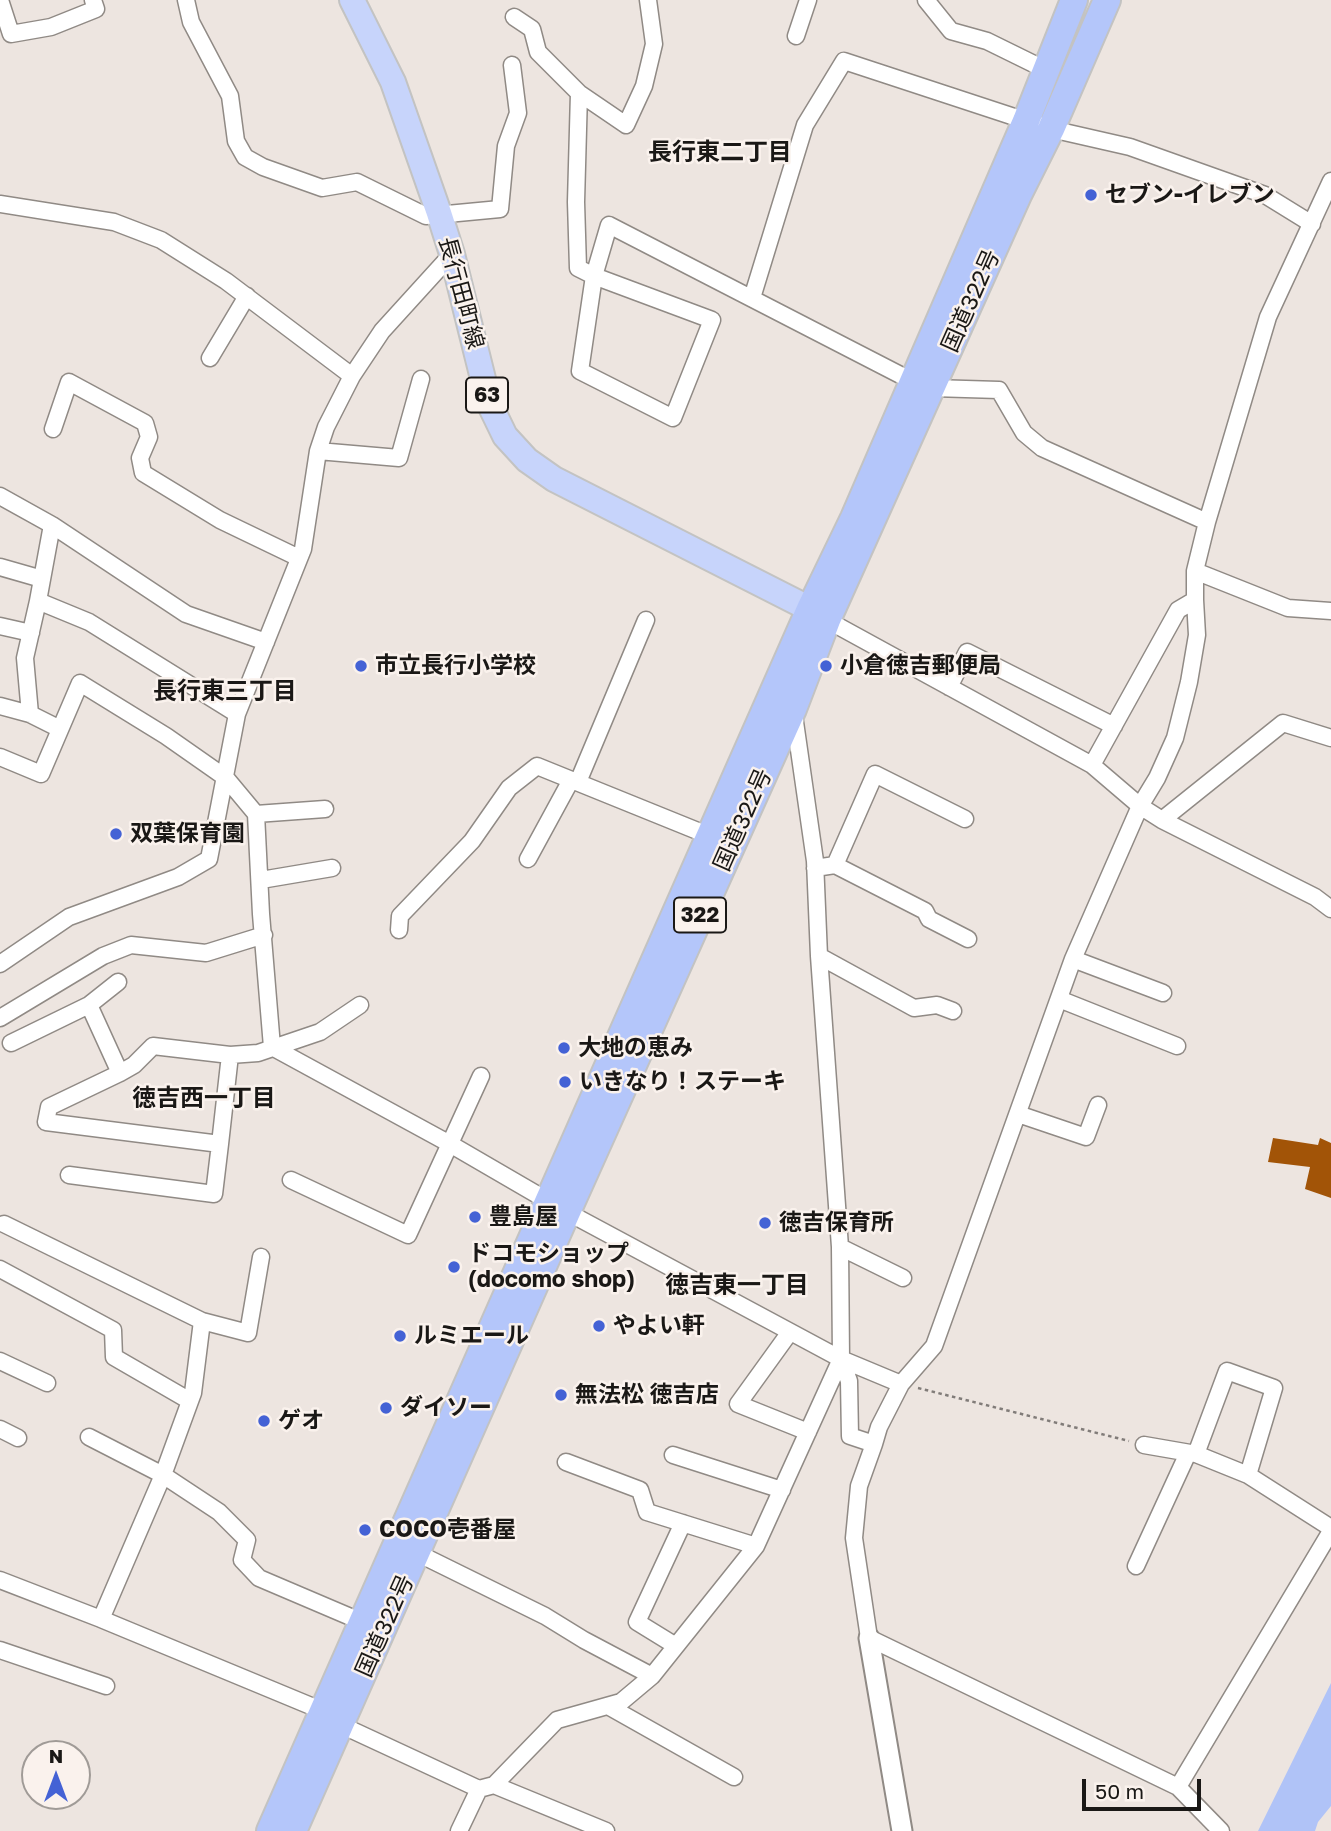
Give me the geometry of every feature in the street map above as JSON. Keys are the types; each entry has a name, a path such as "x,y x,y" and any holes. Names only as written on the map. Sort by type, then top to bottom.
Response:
{"highway":[{"name":"国道322号","path":"922,384 1074,0"},
{"name":"国道322号","path":"557,1206 793,709 818,615 853,518 1051,129 1107,0"},
{"name":"国道322号","path":"293,1831 332,1718 557,1206 710,836 818,615"},
{"name":"国道322号","path":"270,1831 332,1718"}],"main road":[{"name":"長行田町線","path":"352,0 393,82 439,213 452,254 489,403 505,436 527,460 554,479 818,615"}],"street":[{"path":"0,0 11,34 51,27 96,9 93,0"},
{"path":"186,0 191,22 230,96 236,141 245,157 263,167 322,188 357,182 426,216 500,209 506,146 518,113 512,65"},
{"path":"514,17 532,29 538,52 579,93 626,125 644,86 654,44 648,0"},
{"path":"796,36 808,0"},
{"path":"926,0 951,31 987,41 1046,70"},
{"path":"752,298 805,125 845,61 1051,129 1130,147 1265,194 1312,224"},
{"path":"579,93 576,202 578,268 594,276 712,320 673,418 580,371 594,276 609,225 922,384 999,390 1024,433 1042,448 1207,522"},
{"path":"902,1831 854,1538 859,1486 879,1427 901,1384 934,1346 1073,959 1140,806 1157,778 1175,737 1197,635 1195,571 1207,522 1268,317 1331,181"},
{"path":"0,204 114,222 161,240 193,258 247,296 352,376"},
{"path":"0,964 69,917 178,877 209,859 237,713 303,549 318,451 326,427 352,376 382,331 452,254"},
{"path":"210,358 247,296"},
{"path":"318,451 399,458 421,379"},
{"path":"53,429 69,382 145,423 149,437 140,458 144,473 220,520 299,558"},
{"path":"0,496 52,525 186,614 266,642"},
{"path":"30,714 25,658 52,525"},
{"path":"0,567 42,579"},
{"path":"1195,571 1288,608 1331,611"},
{"path":"1092,765 1178,610 1195,600"},
{"path":"38,601 89,622 237,713"},
{"path":"818,615 1092,765 1140,806 1162,820 1315,897 1331,909"},
{"path":"528,859 575,781 646,620"},
{"path":"0,626 30,633"},
{"path":"949,687 967,652 1114,726"},
{"path":"0,757 41,774 80,683 166,736 226,778 256,814 272,1047"},
{"path":"0,706 30,714 60,729"},
{"path":"793,709 815,868 840,1247 841,1359 849,1381 850,1436 874,1444"},
{"path":"1162,820 1283,723 1331,738"},
{"path":"399,930 400,916 472,841 509,788 537,766 710,836"},
{"path":"835,865 875,774 965,818"},
{"path":"256,814 325,809"},
{"path":"815,868 835,865 925,911 929,919 968,939"},
{"path":"261,880 332,868"},
{"path":"0,1018 103,956 131,945 206,953 264,935"},
{"path":"819,956 914,1008 937,1005 953,1011"},
{"path":"1073,959 1163,993"},
{"path":"11,1042 89,1005 118,982"},
{"path":"1059,999 1177,1046"},
{"path":"89,1005 120,1073"},
{"path":"220,1144 46,1122 49,1107 134,1065 153,1046 230,1055 258,1053 320,1032 360,1005"},
{"path":"272,1047 790,1332 841,1359 901,1384"},
{"path":"69,1175 214,1194 230,1055"},
{"path":"291,1180 408,1235 481,1076"},
{"path":"1018,1114 1086,1137 1098,1105"},
{"path":"4,1224 202,1321 248,1333 261,1256"},
{"path":"840,1247 903,1278"},
{"path":"0,1269 113,1330 114,1356 190,1401"},
{"path":"101,1619 163,1475 190,1401 202,1321"},
{"path":"790,1332 738,1404 808,1433"},
{"path":"459,1831 486,1787 557,1720 621,1702 652,1676 756,1546 841,1359"},
{"path":"0,1360 47,1383"},
{"path":"1136,1566 1192,1453 1227,1371 1274,1388 1248,1475"},
{"path":"0,1429 18,1438"},
{"path":"89,1437 163,1475 219,1512 247,1540 242,1560 259,1578 372,1627"},
{"path":"1144,1446 1192,1453 1248,1475 1331,1529 1178,1787"},
{"path":"673,1455 782,1490"},
{"path":"566,1462 640,1490 647,1512 756,1546"},
{"path":"676,1646 637,1622 683,1523"},
{"path":"407,1548 545,1616 652,1676"},
{"path":"0,1580 101,1619 486,1787 606,1831"},
{"path":"869,1638 1178,1787 1221,1831"},
{"path":"0,1650 106,1686"},
{"path":"608,1706 734,1777"}],"path":[{"path":"901,1384 1144,1446"}],"water":[{"path":"1331,1683 1331,1806 1318,1822 1315,1831 1258,1831"}],"building":[{"path":"1273,1138 1318,1145 1320,1138 1331,1143 1331,1198 1305,1189 1310,1167 1268,1162"}],"place":[{"name":"セブン-イレブン","path":"1091,195"},
{"name":"市立長行小学校","path":"361,666"},
{"name":"小倉徳吉郵便局","path":"826,666"},
{"name":"双葉保育園","path":"116,834"},
{"name":"大地の恵み","path":"564,1048"},
{"name":"いきなり！ステーキ","path":"565,1082"},
{"name":"豊島屋","path":"475,1217"},
{"name":"徳吉保育所","path":"765,1223"},
{"name":"ドコモショップ (docomo shop)","path":"454,1267"},
{"name":"やよい軒","path":"599,1326"},
{"name":"ルミエール","path":"400,1336"},
{"name":"無法松 徳吉店","path":"561,1395"},
{"name":"ダイソー","path":"386,1408"},
{"name":"ゲオ","path":"264,1421"},
{"name":"COCO壱番屋","path":"365,1530"}],"district":[{"name":"長行東二丁目","path":"720,152"},
{"name":"長行東三丁目","path":"225,691"},
{"name":"徳吉西一丁目","path":"204,1098"},
{"name":"徳吉東一丁目","path":"737,1285"}]}
